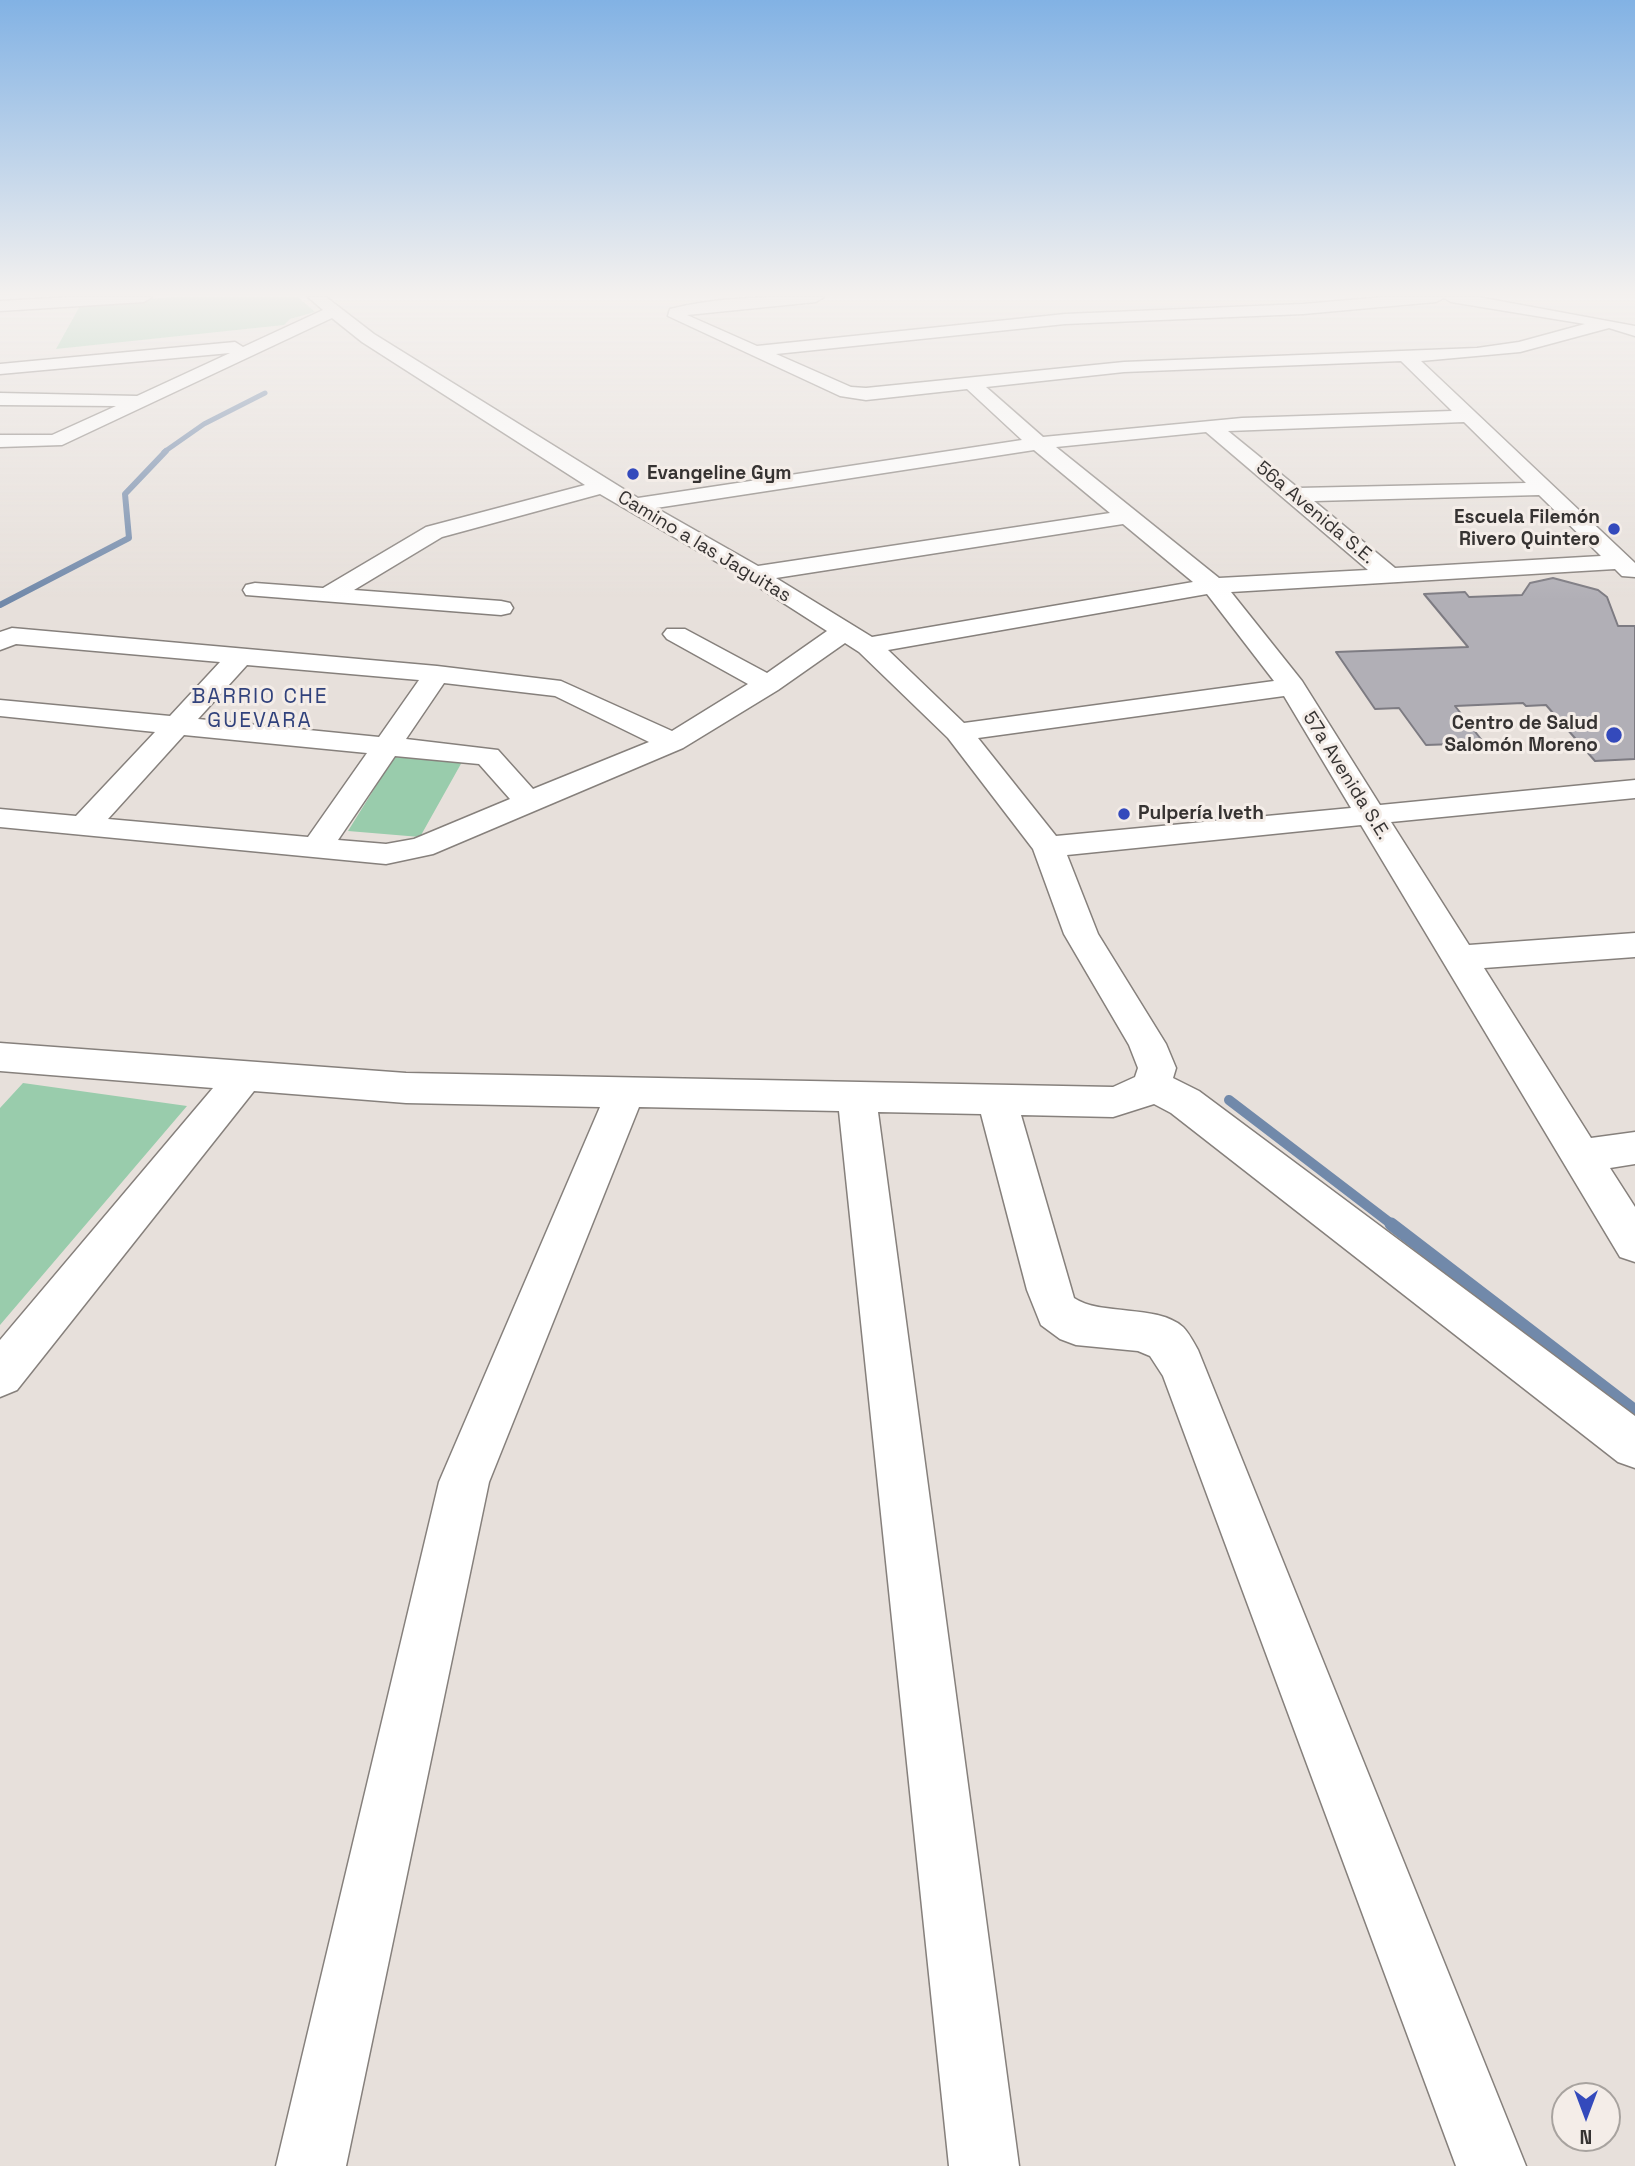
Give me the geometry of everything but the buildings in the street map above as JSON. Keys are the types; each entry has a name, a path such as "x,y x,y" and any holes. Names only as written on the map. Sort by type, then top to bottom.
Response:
{"street":[{"path":"0,441 55,441 148,398"},
{"name":"Camino a las Jaguitas","path":"463,398 603,487 754,574 856,639 958,732 1048,847 1081,934 1147,1044 1157,1068 1152,1086"},
{"name":"57a Avenida S.E.","path":"988,398 1039,444 1131,516 1213,586 1292,687 1578,1156 1635,1244"},
{"path":"1450,398 1541,489 1627,569"},
{"path":"0,399 144,400"},
{"path":"638,505 1039,444 1210,426 1469,416"},
{"name":"56a Avenida S.E.","path":"1210,426 1388,574"},
{"path":"326,596 434,532 603,487"},
{"path":"1293,495 1541,489"},
{"path":"754,574 1131,516"},
{"path":"0,818 386,854 422,847 673,742 768,684 856,639 1213,586 1388,574 1627,569"},
{"path":"255,590 501,608"},
{"path":"676,634 768,684"},
{"path":"0,642 12,636 437,674 570,692 673,742"},
{"path":"83,827 239,658"},
{"path":"316,848 437,674"},
{"path":"958,732 1292,687"},
{"path":"0,708 488,756 530,804"},
{"path":"1048,847 1369,813 1635,789"},
{"path":"1458,958 1635,945"},
{"path":"0,1057 406,1088 1113,1102 1135,1097 1152,1086 1185,1101 1635,1445"},
{"path":"0,1375 246,1074"},
{"path":"311,2166 464,1482 626,1092"},
{"path":"857,1097 984,2166"},
{"path":"997,1100 1049,1290 1058,1311 1076,1325 1139,1331 1166,1341 1182,1365 1491,2166"},
{"path":"1578,1156 1635,1148"}],"green space":[{"path":"394,757 462,762 420,837 348,831"},
{"path":"23,1083 187,1106 0,1325 0,1108"}],"waterway":[{"path":"164,452 204,424 255,398"},
{"path":"0,605 129,538 125,494 166,451"},
{"path":"1229,1100 1394,1226"},
{"path":"1391,1224 1635,1411"}],"place":[{"name":"Evangeline Gym","path":"633,474"},
{"name":"Escuela Filemón Rivero Quintero","path":"1614,529"},
{"name":"Centro de Salud Salomón Moreno","path":"1614,735"},
{"name":"Pulpería Iveth","path":"1124,814"}],"district":[{"name":"BARRIO CHE GUEVARA","path":"260,709"}]}
